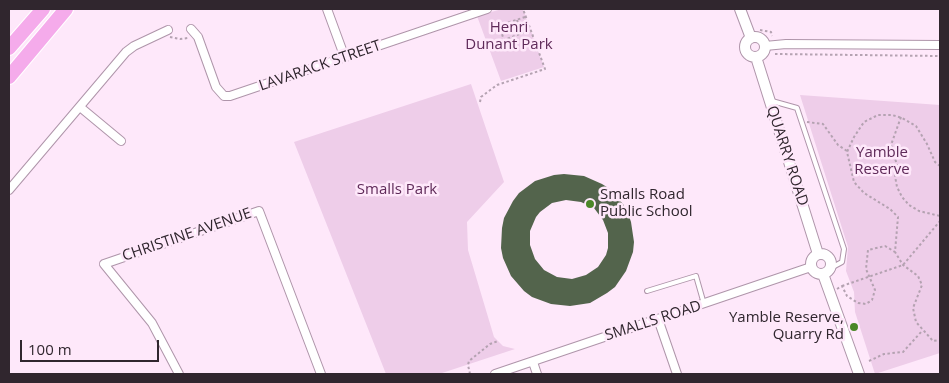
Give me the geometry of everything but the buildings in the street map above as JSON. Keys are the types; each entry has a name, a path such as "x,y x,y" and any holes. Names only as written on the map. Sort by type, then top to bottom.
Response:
{"highway":[{"path":"9,48 43,9"},
{"path":"9,77 66,9"}],"street":[{"path":"327,9 345,58"},
{"name":"LAVARACK STREET","path":"191,29 198,38 216,87 224,96 237,95 487,9"},
{"path":"740,9 751,38"},
{"path":"9,190 126,52 134,46 168,30"},
{"path":"768,50 760,38 751,38 746,42 745,50 749,55 756,57 768,50 786,44 940,45"},
{"name":"QUARRY ROAD","path":"756,57 818,254"},
{"path":"80,106 121,142"},
{"name":"CHRISTINE AVENUE","path":"179,374 152,323 104,264 259,210 321,374"},
{"path":"826,271 814,272 811,267 813,258 818,254 825,255 830,260 826,271 830,293 859,374"},
{"name":"SMALLS ROAD","path":"495,374 811,267"},
{"path":"658,319 677,374"},
{"path":"533,362 537,374"}],"lane":[{"path":"770,101 797,108 844,249 842,262 826,271"},
{"path":"646,291 696,276 704,304"}],"path":[{"path":"480,102 481,96 497,84 544,69 523,9"},
{"path":"526,17 500,26 504,40 530,30"},
{"path":"517,20 521,33"},
{"path":"760,30 771,32 772,36"},
{"path":"159,34 180,39 198,38"},
{"path":"768,50 940,56"},
{"path":"895,252 898,217 890,209 864,194 854,182 847,152 854,137 864,122 878,115 901,117 916,126 940,166"},
{"path":"901,117 892,137 891,145 897,164 895,176 897,187 902,198 919,212 940,216"},
{"path":"802,122 823,124 838,145 847,152"},
{"path":"830,293 842,286 903,265 940,221"},
{"path":"842,286 847,296 858,303 866,304 872,300 875,290 866,270 868,250 885,246 895,252 903,265 918,276 922,285 913,308 916,322 922,331 933,341 940,340"},
{"path":"869,361 884,354 904,352 922,331"},
{"path":"470,374 468,361 490,344 498,341"}],"green space":[{"name":"Henri Dunant Park","path":"502,9 523,9 544,67 501,81 477,16"},
{"name":"Smalls Park","path":"471,84 504,182 467,222 468,250 494,337 503,346 515,349 439,374 386,374 294,142"},
{"name":"Yamble Reserve","path":"800,95 940,105 940,353 875,374 855,312 854,292 846,271 848,247"}],"place":[{"name":"Smalls Road Public School","path":"590,204"},
{"name":"Yamble Reserve, Quarry Rd","path":"854,327"}]}
